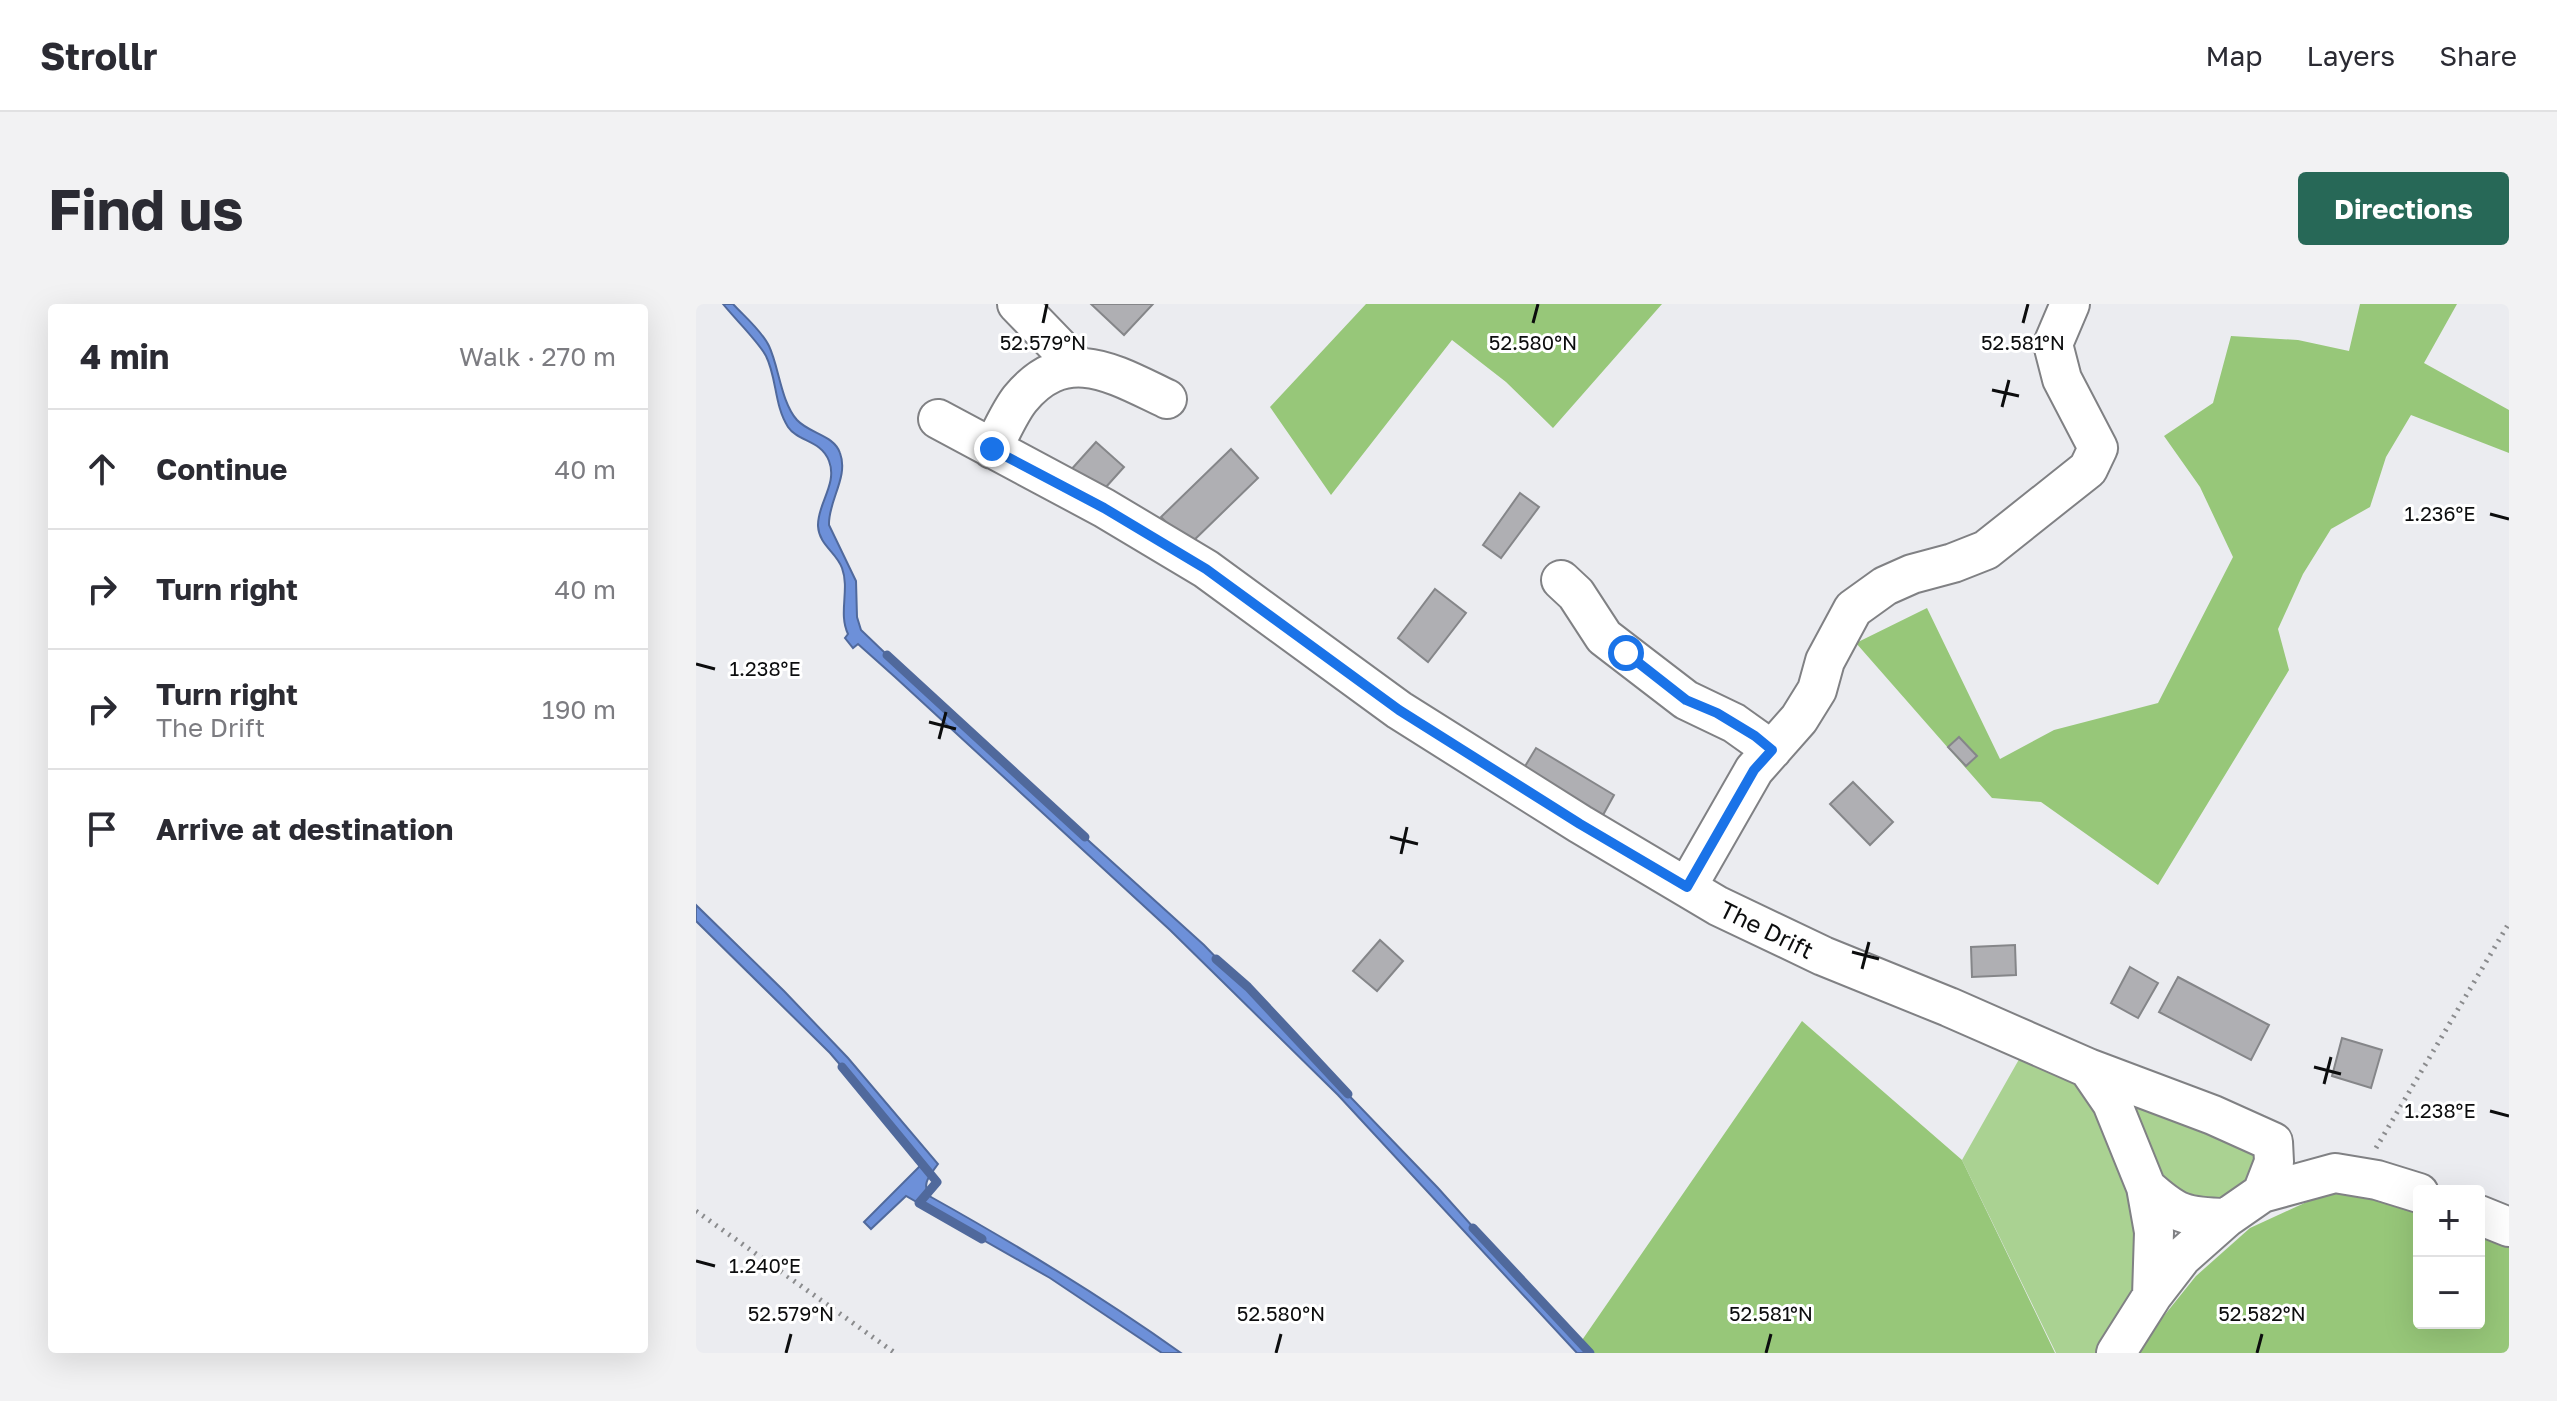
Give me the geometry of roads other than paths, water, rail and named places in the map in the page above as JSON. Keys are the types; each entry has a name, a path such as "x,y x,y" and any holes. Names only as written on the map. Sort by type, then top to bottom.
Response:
{"street":[{"path":"1017,304 1077,366"},
{"path":"1687,887 1754,770 1799,719 1817,690 1825,661 1853,609 1885,586 1912,574 1986,550 2088,469 2098,448 2062,379 2053,344 2070,304"},
{"path":"992,449 1019,400 1045,375 1077,366 1116,375 1167,399"},
{"name":"The Drift","path":"938,419 1104,508 1206,569 1399,710 1718,906 1823,956 2088,1068 2213,1115 2306,1161 2413,1191"},
{"path":"1561,580 1584,605 1604,637 1686,700 1717,713 1772,750"},
{"path":"2088,1068 2112,1103 2146,1187 2154,1232 2152,1296"},
{"path":"2262,1193 2274,1162 2273,1142"},
{"path":"2116,1353 2152,1296 2182,1257 2226,1218 2262,1193 2348,1175"},
{"path":"2146,1187 2170,1209 2202,1218 2226,1218"},
{"path":"2485,1217 2509,1227"}],"water":[{"path":"723,304 733,304 766,340 787,404 797,420 833,442 840,453 842,471 829,525 856,581 857,617 861,630 956,721 1204,945 1438,1188 1586,1353 1577,1353 1338,1095 1170,930 858,644 853,648 845,638 848,634 844,618 842,568 821,538 818,526 831,478 829,461 821,449 788,427 780,410 766,356"},
{"path":"696,905 848,1058 938,1164 926,1184 931,1197 1058,1272 1181,1353 1162,1353 1050,1278 906,1196 871,1229 864,1222 924,1162 830,1053 696,921"}],"waterway":[{"path":"887,655 1085,837"},
{"path":"1216,959 1248,987 1348,1094"},
{"path":"842,1067 937,1182 919,1203 982,1239"},
{"path":"1473,1228 1590,1353"}]}
